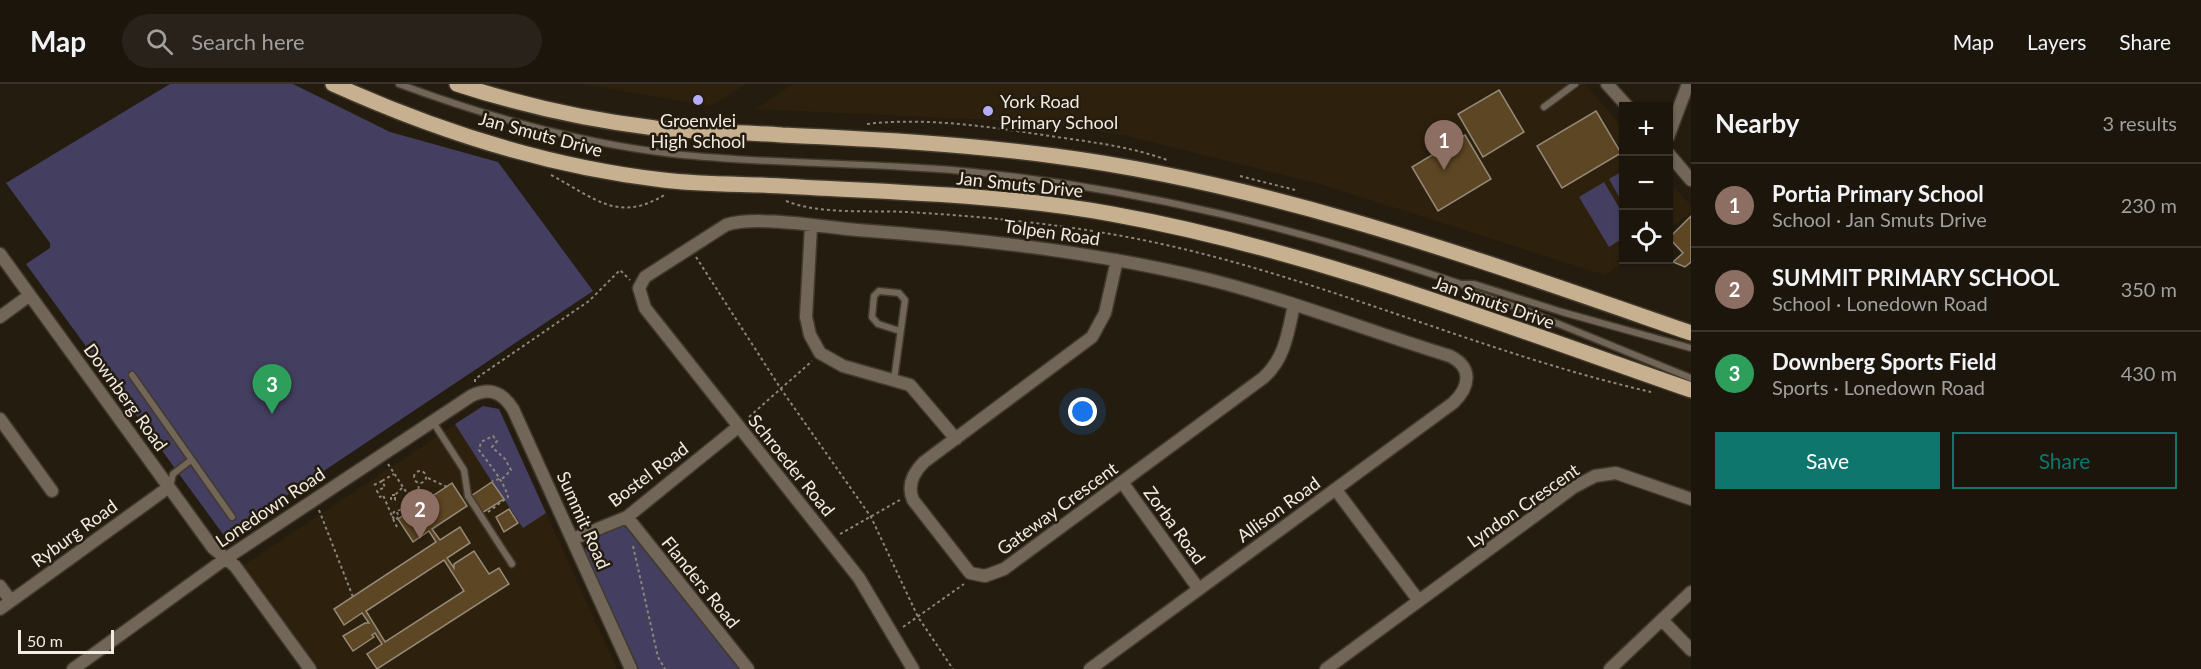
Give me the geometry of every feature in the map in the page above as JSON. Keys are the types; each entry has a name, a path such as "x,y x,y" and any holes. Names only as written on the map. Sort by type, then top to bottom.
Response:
{"main road":[{"name":"Jan Smuts Drive","path":"333,84 394,111 460,134 601,171 665,180 961,196 1111,214 1210,236 1324,265 1691,390"},
{"name":"Jan Smuts Drive","path":"457,84 554,111 657,128 886,140 1053,156 1169,174 1309,207 1407,237 1691,333"}],"street":[{"path":"1607,84 1623,102"},
{"path":"1673,124 1688,84"},
{"path":"1671,156 1691,180"},
{"name":"Tolpen Road","path":"639,288 648,274 731,223 811,226 1052,248 1205,279 1294,305 1450,357 1464,368"},
{"path":"811,226 806,317 810,335 820,353 843,366 906,383 918,391 956,439"},
{"name":"Downberg Road","path":"0,254 213,548 235,566 310,669"},
{"path":"976,575 964,568 919,509 911,494 916,470 1092,337 1105,313 1117,260"},
{"name":"Schroeder Road","path":"639,288 645,309 859,578 913,669"},
{"path":"0,317 30,295"},
{"name":"Gateway Crescent","path":"976,575 993,574 1004,569 1270,372 1283,350 1294,305"},
{"name":"Allison Road","path":"1090,669 1453,403 1466,387 1467,375 1464,368"},
{"name":"Lonedown Road","path":"73,669 225,559 382,454 476,394 495,392"},
{"name":"Summit Road","path":"495,392 505,398 513,410 631,669"},
{"path":"0,419 52,491"},
{"name":"Bostel Road","path":"573,539 627,517 738,426"},
{"name":"Lyndon Crescent","path":"1326,669 1574,487 1595,476 1616,473 1691,499"},
{"name":"Zorba Road","path":"1122,482 1198,588"},
{"name":"Ryburg Road","path":"0,609 169,486"},
{"path":"1336,490 1419,601"},
{"name":"Flanders Road","path":"627,517 748,669"},
{"path":"0,586 11,601"},
{"path":"1610,669 1691,592"},
{"path":"1662,620 1691,650"},
{"path":"1108,656 1114,669"}],"lane":[{"path":"399,84 458,106 528,127 675,154 971,172 1143,196 1286,228 1461,284 1474,284 1562,312 1691,348"},
{"path":"1544,107 1575,84"},
{"path":"1461,284 1471,292 1527,311 1691,378"},
{"path":"894,380 900,331 904,298 899,293 879,291 874,296 872,317 878,324 900,331"},
{"path":"132,375 232,517"},
{"path":"432,422 464,470 468,496 512,564"},
{"path":"169,486 173,474 191,460"}],"path":[{"path":"690,247 781,389 871,516 918,617 954,669"},
{"path":"476,394 475,379 589,302 620,270 639,288"},
{"path":"738,426 820,353"},
{"path":"480,516 507,499 507,493 497,477 479,450 481,442 490,437 496,439 492,447 505,459 511,470 503,478 497,477 492,481"},
{"path":"382,454 416,506"},
{"path":"427,478 424,483 419,483 414,479 417,471 423,471 427,478 447,487"},
{"path":"374,485 394,474"},
{"path":"382,481 385,487 377,491 387,501 397,527"},
{"path":"416,506 419,483"},
{"path":"387,501 391,499 391,495 395,495 403,487"},
{"path":"829,539 911,494"},
{"path":"313,500 321,513 353,597"},
{"path":"392,517 397,512 416,506"},
{"path":"392,517 398,519 397,512"},
{"path":"632,540 658,657 665,669"},
{"path":"893,634 976,575"}],"shaded area":[{"path":"170,84 293,84 390,132 498,162 593,291 225,537 26,264 50,248 50,243 6,183"},
{"name":"Groenvlei High School","path":"584,84 746,84 711,106"},
{"path":"793,84 1585,84 1619,123 1620,264 1605,275 1324,185 1124,135 1033,122 756,109"},
{"path":"1619,173 1619,197 1609,179"},
{"path":"1604,182 1619,207 1619,241 1609,247 1579,197"},
{"path":"1673,186 1691,206 1691,212 1673,226"},
{"path":"483,406 499,409 617,669 320,669 244,565"},
{"path":"483,406 499,409 546,513 523,528 504,499 482,513 471,496 492,482 455,424"},
{"path":"620,525 631,530 740,669 639,669 585,553 593,537"}],"building":[{"path":"1499,90 1524,132 1483,157 1458,114"},
{"path":"1596,111 1619,150 1619,154 1562,188 1537,146"},
{"path":"1465,135 1491,179 1438,211 1412,167"},
{"path":"1691,216 1691,262 1685,267 1673,262 1683,253 1673,242 1673,234"},
{"path":"492,482 504,499 482,513 471,496"},
{"path":"452,483 467,506 432,529 440,540 460,527 470,543 447,558 454,568 454,564 474,551 489,574 499,568 509,584 377,669 367,654 382,644 375,633 372,635 374,637 353,651 343,636 369,623 362,613 344,625 334,609 436,542 429,531 413,542 398,519","holes":["444,560 464,591 385,642 366,611"]},
{"path":"509,509 518,523 504,532 496,517"}],"place":[{"name":"Groenvlei High School","path":"698,100"},
{"name":"York Road Primary School","path":"988,111"},
{"name":"Portia Primary School","path":"1444,170"},
{"name":"Downberg Sports Field","path":"272,414"},
{"name":"SUMMIT PRIMARY SCHOOL","path":"420,539"}]}
